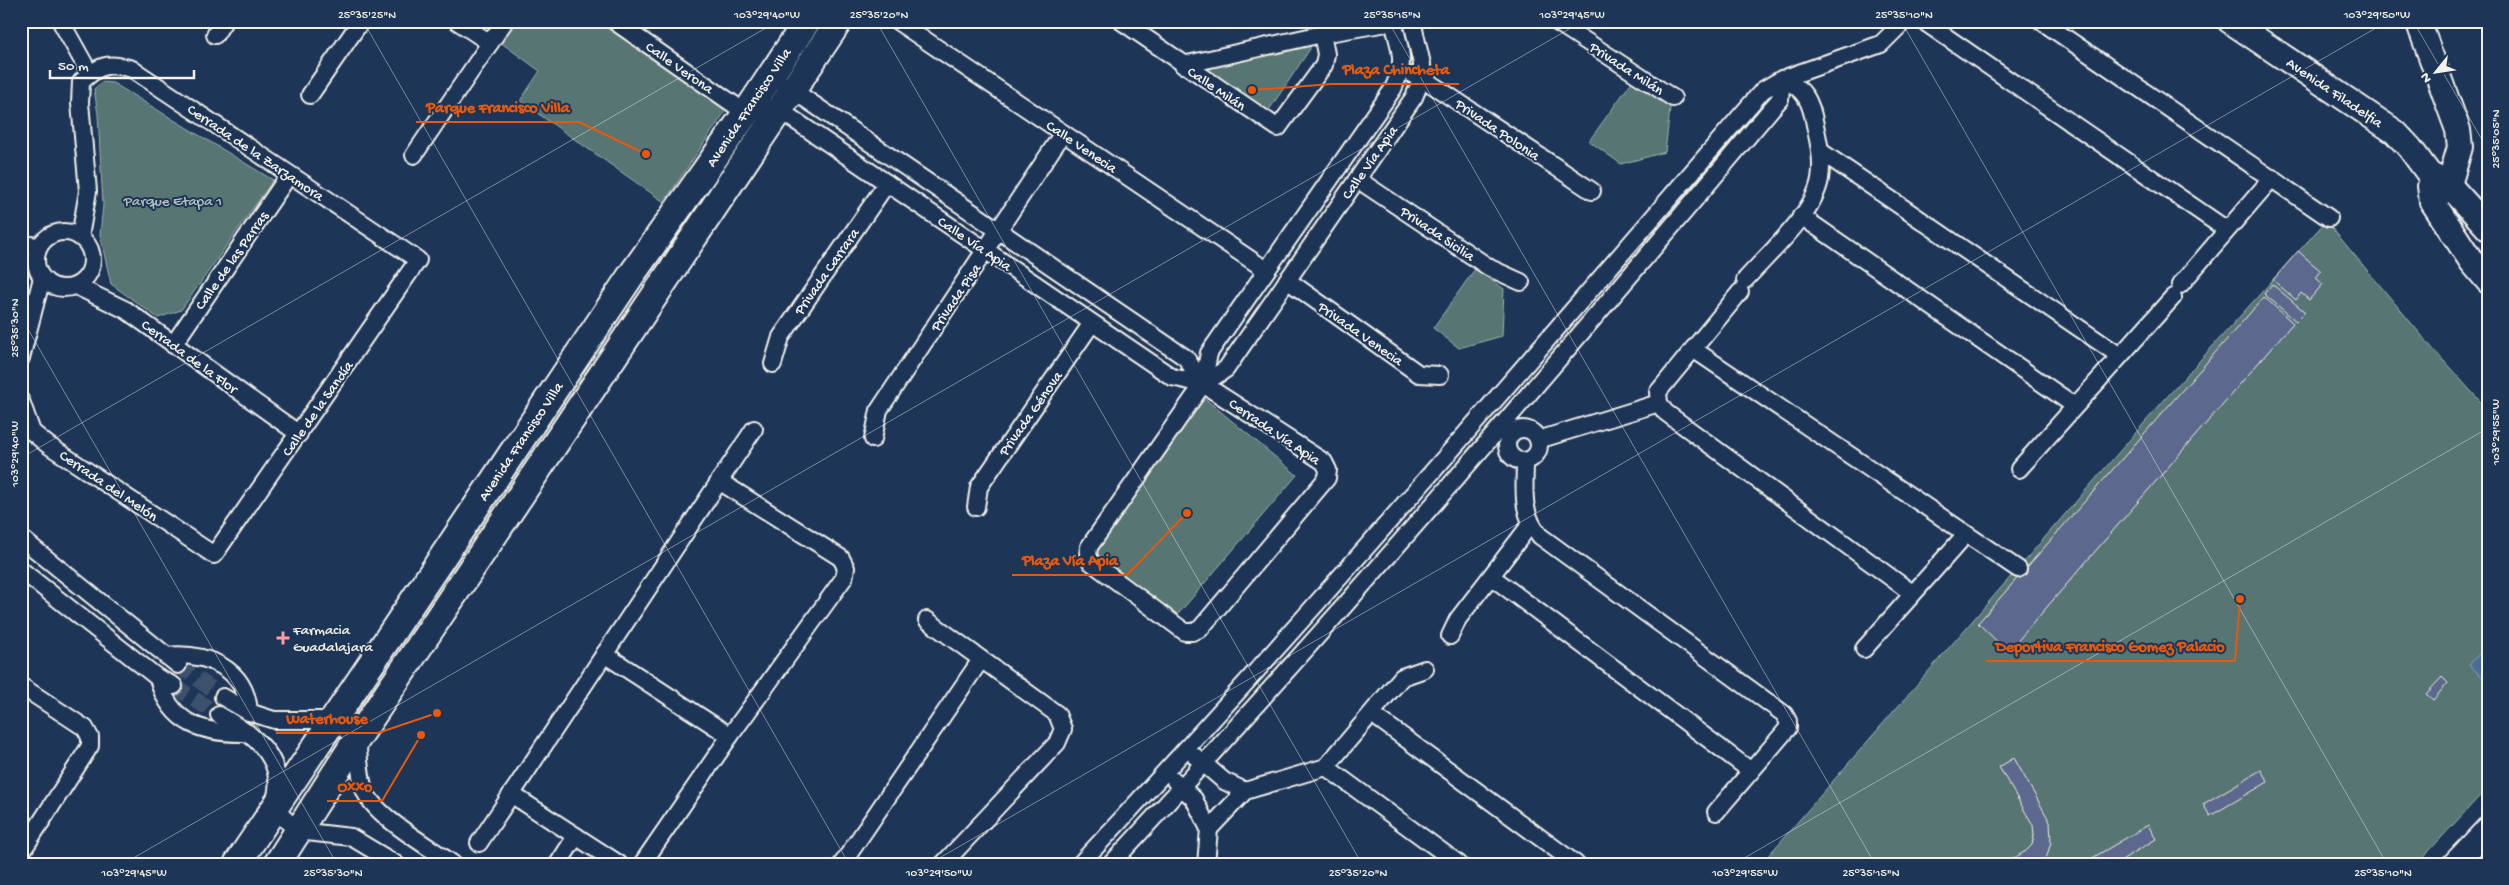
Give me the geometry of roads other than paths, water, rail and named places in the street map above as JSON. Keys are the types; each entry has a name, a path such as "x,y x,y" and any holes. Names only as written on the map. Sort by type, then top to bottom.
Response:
{"main road":[{"name":"Avenida Francisco Villa","path":"237,864 630,277 746,113 770,74 807,21"},
{"name":"Avenida Francisco Villa","path":"277,864 357,739 839,21"},
{"path":"630,277 656,293"}],"street":[{"path":"310,95 361,21"},
{"path":"458,21 490,44"},
{"path":"414,155 505,21"},
{"name":"Calle Verona","path":"614,21 746,113"},
{"name":"Calle Venecia","path":"898,21 1266,270"},
{"path":"1121,21 1183,65"},
{"path":"1412,21 1422,64 1422,78"},
{"name":"Privada Milán","path":"1556,21 1673,98"},
{"path":"1080,864 1187,749 1482,414 1763,90 1782,79 1876,47 1892,36 1904,21"},
{"path":"1923,21 2227,230"},
{"path":"2041,21 2329,218"},
{"name":"Avenida Filadelfia","path":"2230,21 2394,132 2488,228"},
{"path":"2418,21 2458,130 2460,147 2439,179"},
{"path":"62,22 90,74 81,82 80,103 88,191 80,236"},
{"path":"1395,22 1402,58 1401,72"},
{"name":"Calle Milán","path":"1183,65 1322,34 1395,22"},
{"name":"Calle Milán","path":"1183,65 1278,128 1324,66 1326,54 1322,34"},
{"name":"Cerrada de la Zarzamora","path":"90,74 101,66 115,64 132,69 418,260"},
{"name":"Calle Vía Apia","path":"1203,384 1209,353 1393,89 1401,72"},
{"name":"Privada Polonia","path":"1401,72 1422,78 1592,191"},
{"name":"Calle Vía Apia","path":"770,74 785,100 887,183 1172,376 1203,384 1226,369 1414,97 1422,78"},
{"path":"1782,79 1795,84 1809,100 1820,151 1820,178 1814,199 1658,392 1659,403 1665,412 1912,593"},
{"path":"1111,864 1204,765 1505,433 1780,98 1782,79"},
{"path":"746,113 785,100"},
{"name":"Calle Vía Apia","path":"785,100 998,230 1186,358 1203,384"},
{"name":"Privada Pisa","path":"873,439 879,410 1063,133"},
{"path":"1820,151 2120,356"},
{"name":"Calle de las Parras","path":"172,345 290,175"},
{"path":"2019,469 2120,356 2272,178"},
{"name":"Privada Sicilia","path":"1357,179 1490,268 1521,282"},
{"name":"Avenida Filadelfia","path":"2439,179 2432,201 2472,262 2488,281"},
{"name":"Privada Carrara","path":"773,364 781,336 887,183"},
{"path":"1801,216 2075,406"},
{"path":"62,231 80,236 92,252 90,272 76,286 58,288 42,278 36,263 39,246 45,238 62,231"},
{"path":"21,244 39,246"},
{"name":"Calle de la Sandía","path":"214,555 418,260"},
{"path":"21,358 42,278"},
{"name":"Privada Venecia","path":"1287,280 1419,374 1440,375"},
{"name":"Cerrada de la Flor","path":"76,286 126,310 172,345 299,434"},
{"name":"Privada Génova","path":"976,507 979,487 1092,323"},
{"path":"1693,348 2018,569"},
{"name":"Cerrada Vía Apia","path":"1203,384 1324,462 1328,470 1327,478 1200,629 1185,632 1091,562 1088,555 1089,547 1203,384"},
{"name":"Cerrada del Melón","path":"21,401 32,432 48,445 214,555"},
{"path":"1538,440 1659,403"},
{"path":"1482,414 1505,433 1510,453 1514,458 1525,461 1535,456 1538,451 1538,440 1535,435 1525,430 1505,433"},
{"path":"479,843 754,429"},
{"path":"1525,461 1525,512 1530,525 1540,536 1784,714 1788,721 1788,728 1716,812"},
{"path":"642,864 730,736 844,578 846,568 841,558 719,481"},
{"path":"1450,636 1458,619 1530,525"},
{"path":"1864,649 1966,534"},
{"path":"21,538 172,660 184,654 202,657 232,672 242,683 248,697 248,712"},
{"path":"21,570 158,678 174,686"},
{"path":"1492,576 1751,770"},
{"path":"927,620 980,661 1058,714 1063,729 1057,742 943,864"},
{"path":"604,654 730,736"},
{"path":"842,864 980,661"},
{"path":"1208,829 1245,791 1326,767 1402,678 1425,669"},
{"path":"158,678 167,702 186,722 206,730 227,733 249,733"},
{"path":"21,686 85,728 90,737 90,746 21,853"},
{"path":"223,697 248,712 274,720 333,720 357,739 364,789 372,804 385,816 451,862"},
{"path":"1372,714 1576,864"},
{"path":"219,715 249,733 275,765 278,780 274,809 298,831 351,838 396,864"},
{"path":"1187,749 1224,781 1245,791"},
{"path":"1326,767 1459,864"},
{"path":"1165,772 1194,799 1208,829 1206,864"},
{"path":"511,794 619,864"},
{"path":"2455,864 2488,829"},
{"path":"558,864 576,836"}],"water":[{"path":"2488,644 2488,682 2469,665"}],"tunnel":[{"path":"178,665 223,697"},
{"path":"174,686 219,715"}],"place":[{"name":"Plaza Chincheta","path":"1252,90"},
{"name":"Parque Francisco Villa","path":"646,154"},
{"name":"Plaza Vía Apia","path":"1187,513"},
{"name":"Deportiva Francisco Gomez Palacio","path":"2240,599"},
{"name":"Farmacia Guadalajara","path":"283,638"},
{"name":"Waterhouse","path":"437,713"},
{"name":"Oxxo","path":"421,735"}],"park label":[{"name":"Parque Etapa 1","path":"173,200"}]}
